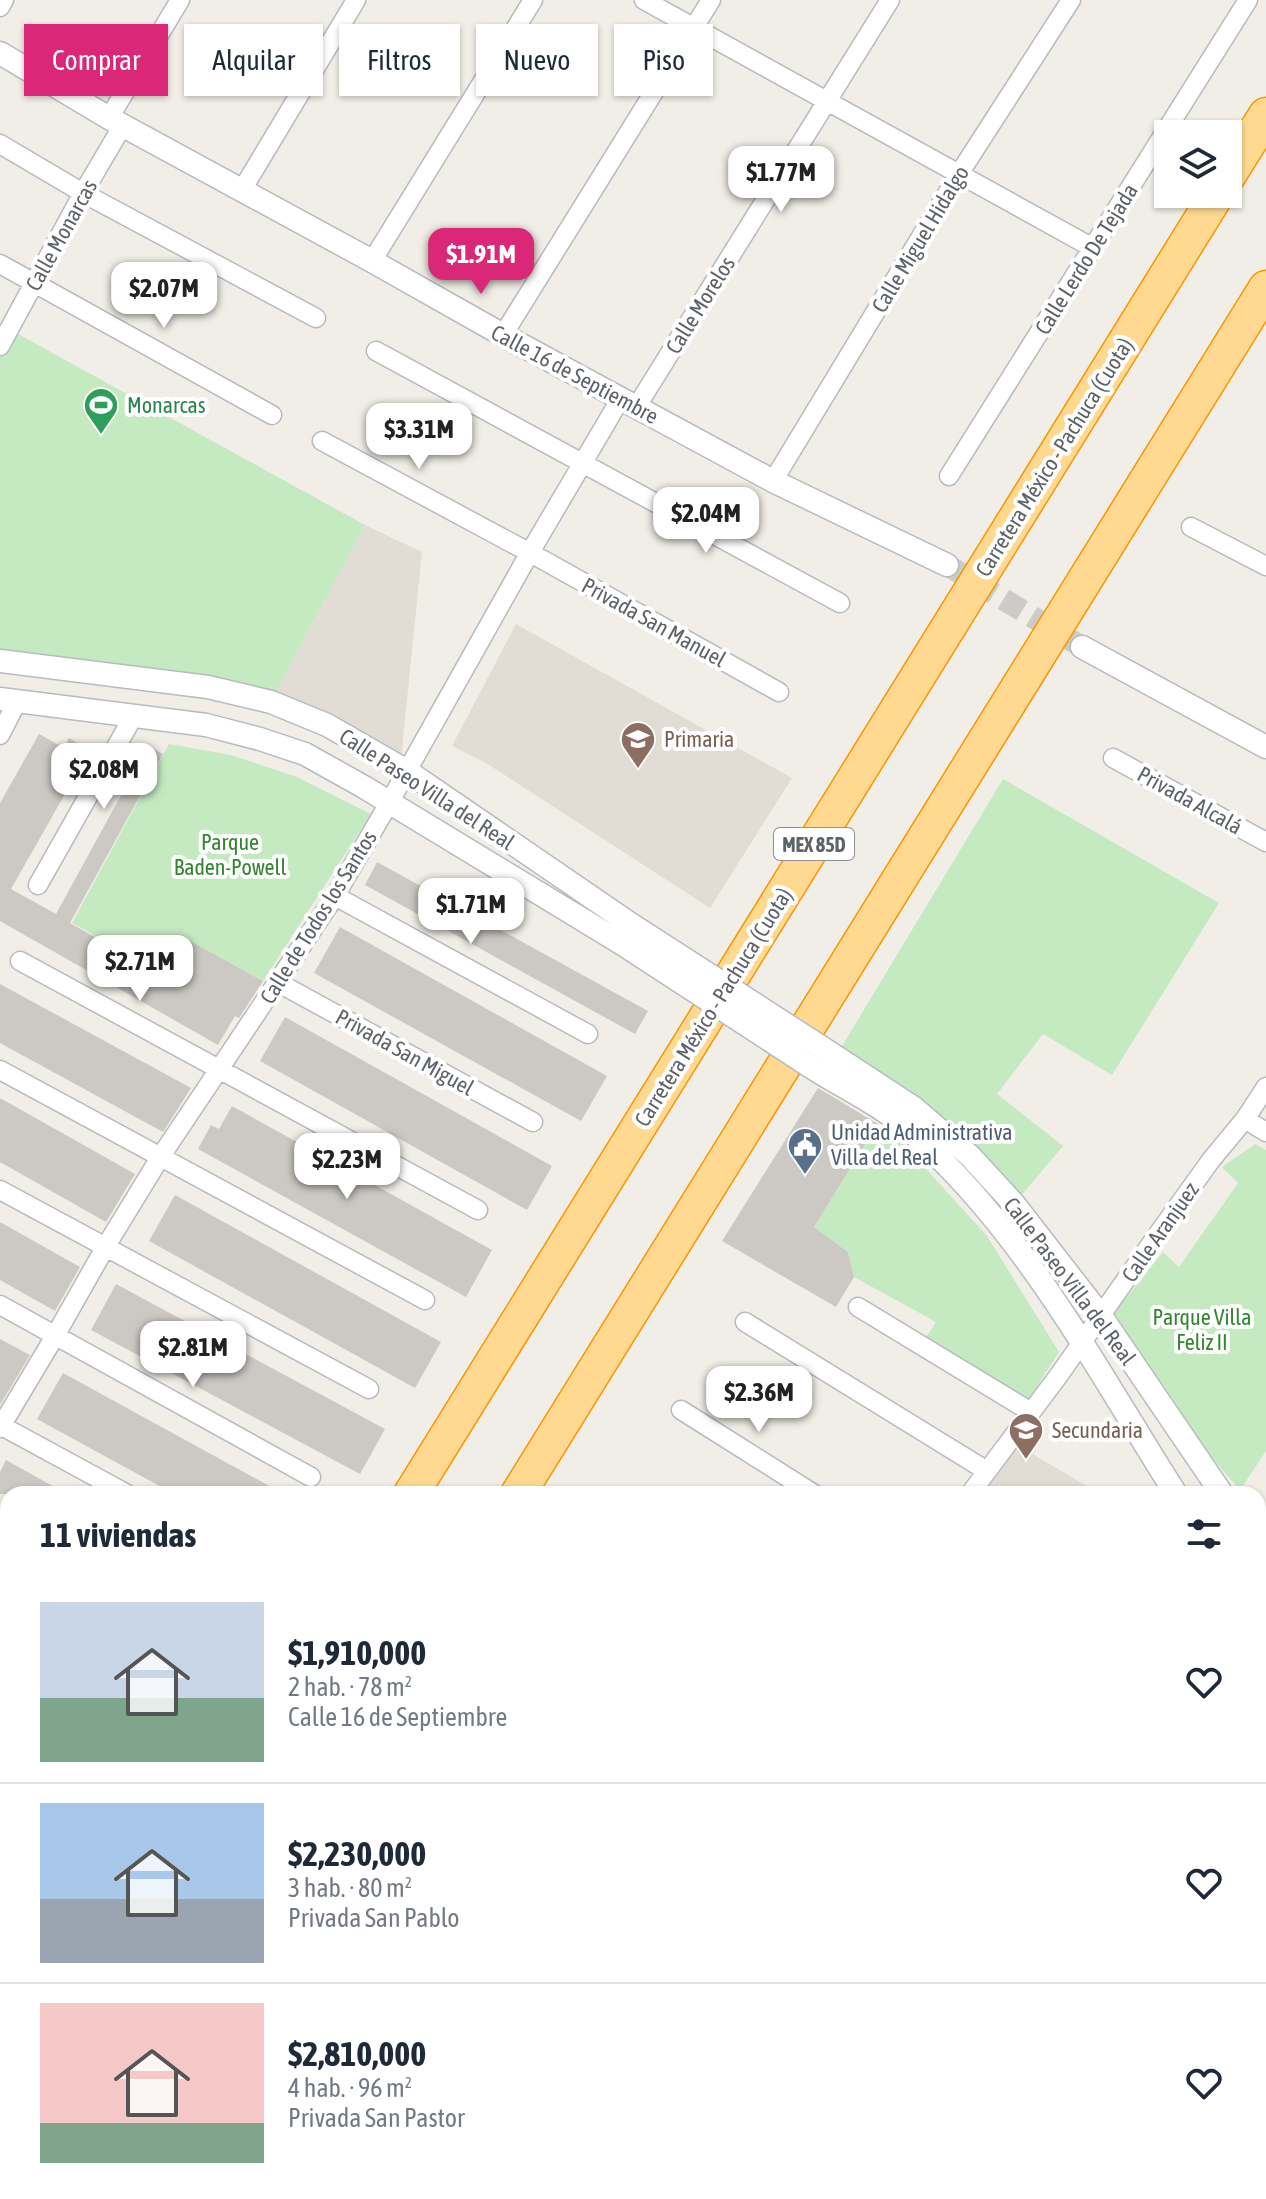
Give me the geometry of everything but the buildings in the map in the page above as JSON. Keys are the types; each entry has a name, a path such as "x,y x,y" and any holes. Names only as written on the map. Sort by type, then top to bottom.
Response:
{"highway":[{"path":"1242,154 1266,115"},
{"name":"Carretera México - Pachuca (Cuota)","path":"416,1486 1208,208"},
{"path":"523,1486 1266,288"}],"street":[{"path":"0,7 4,0"},
{"name":"Calle Monarcas","path":"0,346 83,193 180,0"},
{"path":"242,190 356,0"},
{"path":"372,261 533,0"},
{"path":"644,0 688,24"},
{"path":"696,24 711,0"},
{"name":"Calle Morelos","path":"629,402 890,0"},
{"name":"Calle Miguel Hidalgo","path":"773,481 959,174 1071,0"},
{"name":"Calle Lerdo De Tejada","path":"949,476 1248,0"},
{"path":"713,37 1093,248"},
{"name":"Calle 16 de Septiembre","path":"0,53 116,122 773,481 947,565"},
{"path":"503,335 651,96"},
{"path":"0,144 83,193 316,318"},
{"path":"0,264 272,415"},
{"path":"376,351 840,603"},
{"name":"Calle de Todos los Santos","path":"0,1426 161,1156 335,896 583,463 629,402"},
{"name":"Privada San Manuel","path":"322,441 779,692"},
{"path":"1191,527 1266,566"},
{"path":"1082,647 1266,747"},
{"name":"Calle Paseo Villa del Real","path":"0,661 208,687 271,702 327,725 407,771 626,934 814,1056 905,1126 961,1179 997,1221 1083,1342 1171,1486"},
{"path":"0,735 9,701"},
{"name":"Calle Paseo Villa del Real","path":"9,701 206,725 305,754 626,934"},
{"path":"38,885 133,717"},
{"name":"Privada Alcalá","path":"1113,758 1266,842"},
{"path":"335,896 588,1034"},
{"path":"20,961 478,1210"},
{"name":"Privada San Miguel","path":"277,982 533,1122"},
{"name":"Calle Paseo Villa del Real","path":"814,1056 914,1108 970,1156 1014,1204 1101,1316 1217,1486"},
{"path":"0,1070 425,1300"},
{"name":"Calle Aranjuez","path":"976,1486 1266,1087"},
{"path":"1245,1119 1266,1132"},
{"path":"0,1190 369,1389"},
{"path":"0,1305 311,1477"},
{"path":"858,1307 1031,1412"},
{"path":"745,1322 987,1471"},
{"path":"681,1410 801,1486"},
{"path":"0,1426 112,1486"}],"shaded area":[{"path":"365,525 422,552 400,769 271,701"},
{"name":"Primaria","path":"516,624 792,778 710,908 486,763 452,746"},
{"name":"Secundaria","path":"1019,1446 1086,1486 989,1486"}],"green space":[{"name":"Monarcas","path":"9,329 365,525 271,701 0,657 0,346"},
{"name":"Parque Baden-Powell","path":"169,744 231,755 297,777 371,814 263,981 185,938 163,973 72,923"},
{"path":"1003,779 1219,903 1112,1075 1043,1034 997,1094 1063,1146 1015,1203 836,1056"},
{"path":"878,1125 899,1139 987,1236 1059,1352 1022,1410 923,1342 936,1322 854,1277 848,1252 814,1227"},
{"name":"Parque Villa Feliz II","path":"1255,1144 1266,1150 1266,1451 1243,1486 1237,1486 1213,1459 1114,1313 1163,1252 1179,1267 1238,1183 1222,1167"}],"tunnel":[{"path":"947,565 1082,647"}],"place":[{"name":"Monarcas","path":"101,436"},
{"name":"Primaria","path":"638,770"},
{"name":"Unidad Administrativa Villa del Real","path":"805,1176"},
{"name":"Secundaria","path":"1026,1461"}]}
